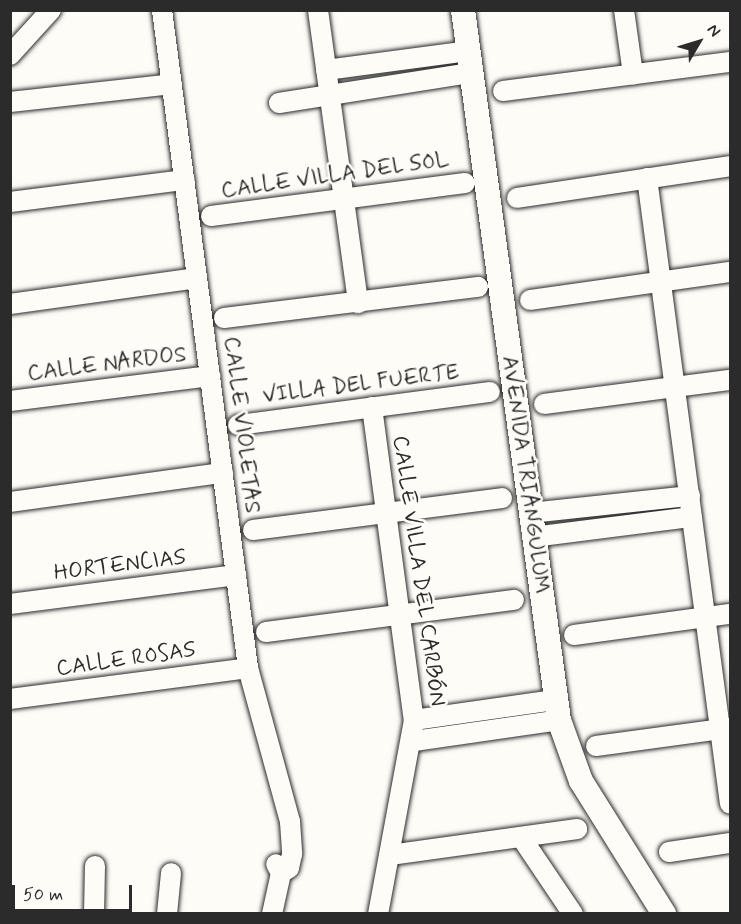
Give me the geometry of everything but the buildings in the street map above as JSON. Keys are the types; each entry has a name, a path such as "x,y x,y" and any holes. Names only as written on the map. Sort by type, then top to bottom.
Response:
{"main road":[{"name":"AVENIDA TRIANGULUM","path":"463,10 557,710 586,790 664,914"}],"street":[{"path":"10,55 51,10"},
{"name":"CALLE VIOLETAS","path":"162,10 248,668 285,800 289,868 281,873 272,914"},
{"path":"318,10 358,303"},
{"path":"624,10 633,74"},
{"path":"326,70 470,62"},
{"path":"279,103 330,95 470,62"},
{"path":"503,91 730,62"},
{"path":"10,102 172,84"},
{"path":"517,198 730,166"},
{"path":"647,178 706,618 725,729 730,804"},
{"path":"10,202 185,180"},
{"name":"CALLE VILLA DEL SOL","path":"211,216 465,183"},
{"path":"530,300 730,272"},
{"path":"10,304 197,278"},
{"path":"224,318 477,287"},
{"name":"CALLE NARDOS","path":"10,401 210,376"},
{"path":"544,404 730,380"},
{"name":"VILLA DEL FUERTE","path":"238,425 490,392"},
{"name":"CALLE VILLA DEL CARBÓN","path":"372,407 414,720 414,741 378,914"},
{"path":"10,502 223,473"},
{"path":"530,513 690,496"},
{"path":"253,530 502,498"},
{"path":"533,537 692,517"},
{"name":"HORTENCIAS","path":"10,604 236,575"},
{"path":"266,632 514,600"},
{"path":"574,635 730,614"},
{"name":"CALLE ROSAS","path":"10,699 248,668"},
{"path":"414,720 557,710"},
{"path":"414,741 557,710"},
{"path":"597,746 725,729"},
{"path":"390,855 577,829"},
{"path":"521,837 573,914"},
{"path":"669,852 730,843"},
{"path":"94,914 95,867"},
{"path":"167,914 171,873"}]}
